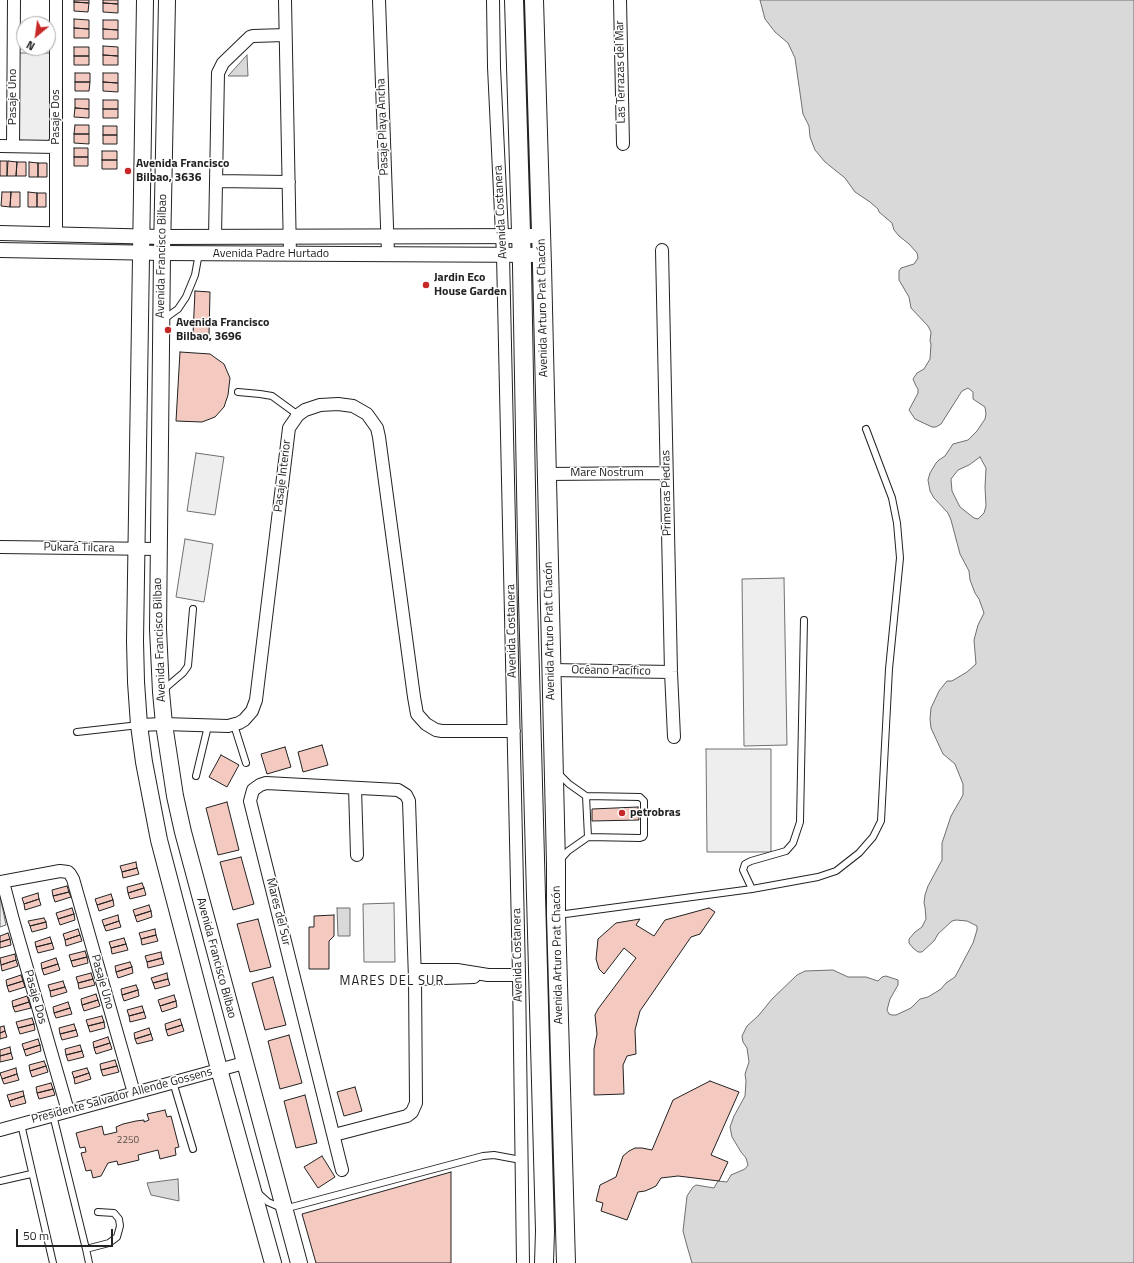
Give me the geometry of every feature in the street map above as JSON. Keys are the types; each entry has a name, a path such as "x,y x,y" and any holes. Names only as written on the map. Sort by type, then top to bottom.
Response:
{"main road":[{"name":"Avenida Francisco Bilbao","path":"145,0 140,236 141,253 135,641 139,725 149,794 159,840 219,1069 273,1263"},
{"name":"Avenida Francisco Bilbao","path":"167,0 158,549 158,629 164,724 182,832 299,1263"},
{"name":"Avenida Arturo Prat Chacón","path":"514,0 522,255 528,598 545,1231 544,1263"},
{"name":"Avenida Arturo Prat Chacón","path":"535,4 542,236 556,915 566,1263"}],"street":[{"name":"Pasaje Uno","path":"12,146 14,0"},
{"name":"Pasaje Dos","path":"56,0 56,234"},
{"path":"285,0 290,254"},
{"name":"Pasaje Playa Ancha","path":"379,0 388,254"},
{"name":"Avenida Costanera","path":"493,0 494,67 503,255 519,975 523,1263"},
{"name":"Las Terrazas del Mar","path":"620,0 623,144"},
{"path":"216,237 217,79 220,68 223,63 250,37 286,35"},
{"path":"0,146 56,147"},
{"path":"216,181 289,182"},
{"name":"Avenida Padre Hurtado","path":"0,233 162,237 542,236"},
{"name":"Avenida Padre Hurtado","path":"0,250 141,253 542,254"},
{"name":"Primeras Piedras","path":"662,250 666,473 674,737"},
{"path":"298,415 312,406 346,404 367,414 377,428 380,437 414,702 421,720 431,727 442,731 514,731"},
{"name":"Pasaje Interior","path":"234,725 249,716 255,706 287,437 289,428 298,415"},
{"name":"Mare Nostrum","path":"547,474 666,473"},
{"name":"Pukará Tilcara","path":"0,547 158,549"},
{"name":"Océano Pacífico","path":"551,670 671,672"},
{"path":"139,725 234,725"},
{"name":"Mares del Sur","path":"334,1135 407,1116 412,1112 416,1103 415,974 409,801 406,795 398,790 266,783 260,785 254,790 250,801 342,1170"},
{"path":"355,788 357,855"},
{"name":"Pasaje Uno","path":"2,882 60,871 68,872 73,878 134,1093"},
{"name":"Pasaje Dos","path":"2,882 68,1111"},
{"path":"415,974 460,978 488,975 519,975"},
{"name":"Presidente Salvador Allende Gossens","path":"0,1128 20,1124 244,1063"}],"lane":[{"path":"161,322 178,309 186,297 195,275 199,253"},
{"path":"238,392 272,396 298,415"},
{"path":"556,915 752,889 818,877 836,871 859,853 873,837 881,821 889,669 900,558 897,523 892,498 866,429"},
{"path":"161,692 183,673 188,666 193,609"},
{"path":"752,889 743,870 745,864 786,851 793,843 800,822 804,620"},
{"path":"77,732 139,725"},
{"path":"234,725 246,763"},
{"path":"196,776 208,726"},
{"path":"553,768 569,784 586,796 640,797 644,801 643,837 588,837 568,851 556,864"},
{"path":"586,796 588,837"},
{"path":"174,1082 193,1149"},
{"path":"53,1115 86,1249 88,1263"},
{"path":"20,1124 53,1263"},
{"path":"251,1184 261,1197 284,1209 483,1156 500,1156 521,1160"},
{"path":"0,1180 31,1174"},
{"path":"86,1249 109,1243 117,1237 120,1226 119,1219 114,1213 98,1212"}],"shaded area":[{"path":"760,0 1134,0 1134,1263 692,1263 683,1231 687,1196 696,1185 714,1188 718,1181 727,1182 731,1175 745,1169 748,1165 746,1158 732,1137 730,1127 745,1096 745,1074 749,1062 747,1048 743,1042 742,1036 747,1026 797,975 805,971 833,970 848,977 866,977 878,981 882,977 886,976 898,980 898,985 890,999 887,1010 889,1014 896,1015 911,1008 920,999 928,997 941,989 946,983 955,977 973,943 977,930 977,926 967,921 956,920 952,921 938,934 934,941 922,952 918,952 909,943 909,939 922,927 926,919 924,903 925,895 928,886 942,860 942,843 951,816 963,795 963,784 955,764 943,754 931,728 931,708 939,691 947,681 952,681 967,672 976,664 974,640 978,625 984,613 970,580 969,571 960,554 951,520 948,513 934,498 930,491 928,480 936,463 945,456 953,444 968,440 977,431 985,419 985,407 973,399 973,392 968,388 962,391 941,424 936,427 932,427 915,419 909,410 918,393 918,389 913,379 917,373 924,369 930,359 931,344 931,332 928,326 911,308 909,297 899,280 899,271 901,268 914,264 918,258 917,253 894,230 892,223 870,202 855,192 845,178 825,162 815,150 810,137 809,126 803,114 795,58 788,43 775,32 765,19","holes":["980,457 986,468 986,506 984,513 978,519 974,518 960,507 952,491 951,479 958,470 969,465"]},
{"path":"247,55 248,76 228,76"},
{"path":"17,56 52,56 51,137 46,142 19,140"},
{"path":"196,453 224,457 215,515 187,511"},
{"path":"185,539 213,544 204,602 176,597"},
{"path":"784,578 787,745 744,746 742,579"},
{"path":"706,749 771,749 771,852 707,852"},
{"path":"0,896 6,925 0,927"},
{"path":"394,903 395,962 364,962 363,904"},
{"path":"337,908 350,908 350,936 338,936"},
{"path":"178,1179 179,1201 151,1195 147,1183"}],"building":[{"path":"74,0 89,0 89,3 74,2"},
{"path":"103,0 118,0 118,4 103,3"},
{"path":"74,2 89,3 88,12 74,11"},
{"path":"103,3 118,4 118,13 103,12"},
{"path":"74,19 89,20 89,29 74,28"},
{"path":"103,20 118,20 118,30 103,29"},
{"path":"74,28 89,29 89,38 74,38"},
{"path":"103,29 118,30 118,39 103,39"},
{"path":"103,46 118,47 118,56 103,55"},
{"path":"74,47 89,47 89,56 74,56"},
{"path":"103,55 118,56 118,65 103,65"},
{"path":"74,56 89,56 89,65 74,65"},
{"path":"75,73 90,73 90,82 75,82"},
{"path":"103,73 118,73 118,83 103,82"},
{"path":"75,82 90,82 89,91 75,91"},
{"path":"103,82 118,83 118,92 103,91"},
{"path":"75,99 89,99 89,109 75,108"},
{"path":"103,100 118,100 118,109 103,109"},
{"path":"75,108 89,109 89,118 74,117"},
{"path":"103,109 118,109 118,118 103,118"},
{"path":"75,125 89,125 89,134 74,134"},
{"path":"103,126 117,126 117,135 103,135"},
{"path":"74,134 89,134 89,144 74,143"},
{"path":"103,135 117,135 117,144 103,144"},
{"path":"74,148 88,148 88,157 74,157"},
{"path":"102,151 117,151 117,160 102,160"},
{"path":"74,157 88,157 88,166 74,166"},
{"path":"102,160 117,160 117,169 102,169"},
{"path":"0,161 7,161 7,176 0,176"},
{"path":"8,161 17,162 16,176 7,176"},
{"path":"17,162 26,162 26,176 16,176"},
{"path":"29,162 38,163 38,177 29,177"},
{"path":"38,163 47,163 47,177 38,177"},
{"path":"2,192 11,192 10,207 1,206"},
{"path":"11,192 20,192 20,207 10,207"},
{"path":"28,192 37,193 37,207 28,207"},
{"path":"37,193 46,193 46,207 37,207"},
{"path":"195,291 210,292 209,335 193,334"},
{"path":"180,352 210,354 224,364 230,378 228,395 224,407 215,417 202,422 176,421"},
{"path":"322,745 328,765 303,772 298,752"},
{"path":"285,747 291,767 267,774 261,754"},
{"path":"221,755 239,765 227,787 209,777"},
{"path":"227,802 239,850 218,855 206,808"},
{"path":"638,807 639,820 592,821 592,809"},
{"path":"241,857 254,904 233,910 220,862"},
{"path":"136,862 137,868 122,872 120,866"},
{"path":"137,868 139,874 123,878 122,872"},
{"path":"142,883 144,888 128,893 127,887"},
{"path":"67,886 69,892 53,896 52,890"},
{"path":"144,888 146,895 130,899 128,893"},
{"path":"69,892 71,897 55,902 53,896"},
{"path":"38,893 39,899 24,904 22,898"},
{"path":"111,894 113,900 97,905 95,899"},
{"path":"39,899 41,905 25,910 24,904"},
{"path":"113,900 114,906 99,911 97,905"},
{"path":"149,905 151,911 135,916 133,910"},
{"path":"72,908 74,914 58,919 56,913"},
{"path":"709,908 715,912 700,934 691,937 640,1011 635,1030 636,1054 627,1056 623,1065 624,1094 594,1095 594,1049 597,1034 595,1015 636,958 624,948 604,974 599,969 596,959 598,939 616,923 640,919 636,925 654,936 665,920"},
{"path":"151,911 152,917 137,922 135,916"},
{"path":"74,914 75,920 60,925 58,919"},
{"path":"118,915 119,921 104,926 102,920"},
{"path":"334,915 334,936 329,941 329,969 309,969 309,927 314,927 314,916"},
{"path":"44,918 46,922 30,926 28,921"},
{"path":"258,919 271,967 250,972 237,924"},
{"path":"119,921 121,927 106,931 104,926"},
{"path":"46,922 47,928 32,932 30,926"},
{"path":"78,929 80,935 65,940 63,934"},
{"path":"155,929 156,935 141,939 139,933"},
{"path":"8,933 10,939 0,942 0,936"},
{"path":"80,935 82,941 66,946 65,940"},
{"path":"156,935 158,941 142,945 141,939"},
{"path":"50,937 52,943 36,947 35,942"},
{"path":"124,938 126,944 111,948 109,942"},
{"path":"10,939 11,945 0,948 0,942"},
{"path":"52,943 54,949 38,953 36,947"},
{"path":"126,944 128,950 112,954 111,948"},
{"path":"85,951 87,957 71,961 69,955"},
{"path":"161,952 162,958 147,962 145,956"},
{"path":"15,954 16,960 1,965 0,958"},
{"path":"87,957 88,963 73,967 71,961"},
{"path":"56,958 58,964 42,969 41,963"},
{"path":"162,958 164,964 148,968 147,962"},
{"path":"16,960 18,966 2,971 1,965"},
{"path":"130,962 132,967 116,972 115,966"},
{"path":"58,964 60,970 44,975 42,969"},
{"path":"132,967 133,973 118,978 116,972"},
{"path":"91,973 93,979 78,983 76,977"},
{"path":"167,973 168,979 153,983 151,978"},
{"path":"21,975 23,981 7,986 6,980"},
{"path":"273,977 286,1025 265,1030 252,983"},
{"path":"93,979 95,985 79,989 78,983"},
{"path":"168,979 170,985 155,989 153,983"},
{"path":"23,981 25,987 9,992 7,986"},
{"path":"63,981 65,987 50,991 48,985"},
{"path":"136,985 138,990 122,995 121,989"},
{"path":"65,987 67,992 51,997 50,991"},
{"path":"138,990 139,996 124,1001 122,995"},
{"path":"96,994 98,1000 82,1005 81,999"},
{"path":"174,995 176,1001 160,1006 158,1000"},
{"path":"27,996 29,1002 13,1007 12,1001"},
{"path":"98,1000 100,1006 84,1011 82,1005"},
{"path":"176,1001 177,1007 162,1012 160,1006"},
{"path":"29,1002 31,1008 15,1012 13,1007"},
{"path":"68,1002 70,1008 54,1013 53,1007"},
{"path":"142,1006 144,1012 129,1016 127,1010"},
{"path":"70,1008 72,1014 56,1018 54,1013"},
{"path":"144,1012 146,1018 130,1022 129,1016"},
{"path":"102,1016 104,1022 88,1026 86,1020"},
{"path":"32,1018 34,1024 18,1028 16,1022"},
{"path":"180,1019 182,1025 166,1030 165,1024"},
{"path":"104,1022 105,1028 90,1032 88,1026"},
{"path":"34,1024 35,1030 20,1034 18,1028"},
{"path":"74,1024 76,1030 60,1034 59,1028"},
{"path":"182,1025 184,1031 168,1036 166,1030"},
{"path":"4,1026 5,1031 0,1033 0,1027"},
{"path":"149,1028 151,1034 135,1039 134,1033"},
{"path":"76,1030 78,1036 62,1040 60,1034"},
{"path":"5,1031 7,1037 0,1039 0,1033"},
{"path":"151,1034 153,1040 137,1044 135,1039"},
{"path":"289,1035 302,1083 280,1089 268,1041"},
{"path":"108,1037 110,1043 94,1048 93,1042"},
{"path":"38,1039 40,1045 24,1050 22,1044"},
{"path":"110,1043 112,1049 96,1054 94,1048"},
{"path":"40,1045 41,1051 26,1056 24,1050"},
{"path":"80,1045 82,1051 66,1055 65,1049"},
{"path":"10,1047 11,1053 0,1056 0,1050"},
{"path":"82,1051 84,1057 68,1061 66,1055"},
{"path":"11,1053 13,1059 0,1062 0,1056"},
{"path":"115,1060 117,1066 101,1070 100,1064"},
{"path":"44,1061 46,1066 30,1071 29,1065"},
{"path":"46,1066 48,1072 32,1077 30,1071"},
{"path":"117,1066 119,1072 103,1076 101,1070"},
{"path":"16,1068 17,1074 2,1079 0,1073"},
{"path":"87,1068 89,1073 74,1078 72,1072"},
{"path":"89,1073 91,1079 75,1084 74,1078"},
{"path":"17,1074 19,1080 4,1084 2,1079"},
{"path":"710,1081 739,1092 711,1155 728,1162 719,1181 678,1176 661,1178 656,1186 645,1191 638,1192 627,1220 601,1211 603,1203 596,1201 600,1185 616,1177 623,1156 635,1148 652,1150 673,1100"},
{"path":"51,1083 53,1089 37,1093 36,1087"},
{"path":"355,1087 362,1111 344,1116 337,1092"},
{"path":"53,1089 55,1095 39,1099 37,1093"},
{"path":"23,1091 24,1096 9,1101 7,1095"},
{"path":"305,1095 317,1143 296,1148 284,1101"},
{"path":"24,1096 26,1103 11,1107 9,1101"},
{"path":"165,1110 167,1117 171,1116 179,1147 175,1148 176,1155 160,1159 158,1150 138,1155 139,1160 118,1165 117,1161 108,1163 101,1176 93,1178 91,1170 86,1171 81,1153 86,1152 85,1147 80,1148 76,1133 102,1126 104,1135 117,1132 116,1127 136,1121 144,1120 144,1122 149,1120 147,1114"},
{"path":"322,1156 335,1177 318,1188 304,1167"},
{"path":"451,1172 451,1263 316,1263 302,1214"}],"place":[{"name":"Avenida Francisco Bilbao, 3636","path":"128,171"},
{"name":"Jardin Eco House Garden","path":"426,285"},
{"name":"Avenida Francisco Bilbao, 3696","path":"168,330"},
{"name":"petrobras","path":"622,813"}],"district":[{"name":"MARES DEL SUR","path":"392,982"}]}
